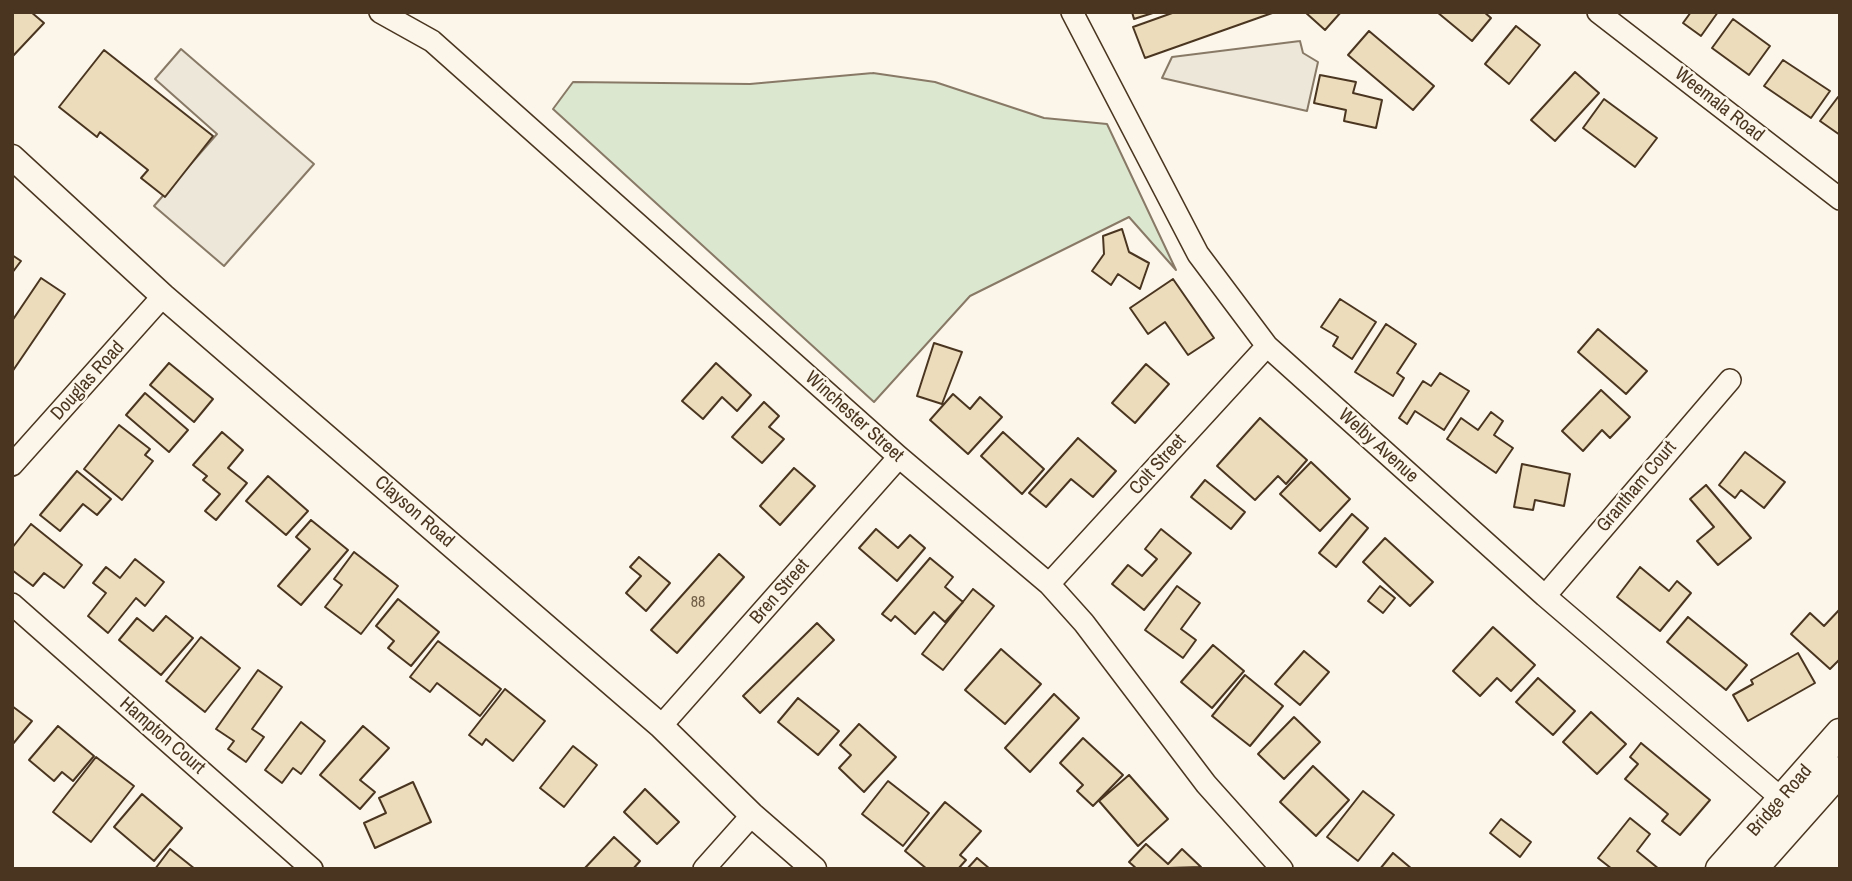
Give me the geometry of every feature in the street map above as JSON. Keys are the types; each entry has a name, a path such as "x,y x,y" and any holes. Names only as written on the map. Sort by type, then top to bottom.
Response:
{"main road":[{"name":"Bridge Road","path":"1753,869 1840,733"},
{"name":"Bridge Road","path":"1720,869 1791,807 1840,771"}],"street":[{"name":"Winchester Street","path":"380,12 432,41 899,457 1049,584 1084,623 1206,784 1282,869"},
{"name":"Welby Avenue","path":"1072,12 1198,254 1267,346 1545,596 1791,807"},
{"name":"Weemala Road","path":"1604,14 1840,199"},
{"name":"Clayson Road","path":"12,157 163,296 662,726 752,815 814,869"},
{"name":"Douglas Road","path":"12,465 163,296"},
{"name":"Colt Street","path":"1049,584 1267,346"},
{"name":"Grantham Court","path":"1545,596 1730,380"},
{"name":"Bren Street","path":"662,726 899,457"},
{"name":"Hampton Court","path":"12,604 312,869"},
{"path":"705,869 752,815"}],"green space":[{"path":"873,73 935,82 1044,118 1107,124 1176,270 1129,217 970,296 874,402 553,109 573,82 750,84"}],"shaded area":[{"path":"1300,41 1303,53 1318,62 1307,111 1162,78 1172,57"},
{"path":"181,49 314,164 224,266 154,206 217,134 155,79"}],"building":[{"path":"12,12 31,12 44,23 12,57"},
{"path":"1132,12 1156,12 1134,19"},
{"path":"1175,12 1275,12 1145,58 1133,27"},
{"path":"1305,12 1341,12 1325,30"},
{"path":"1437,12 1484,12 1491,18 1472,41"},
{"path":"1691,12 1718,12 1701,36 1683,23"},
{"path":"1733,19 1770,46 1749,75 1712,48"},
{"path":"1516,26 1540,45 1509,84 1485,64"},
{"path":"1369,31 1434,86 1413,110 1348,55"},
{"path":"104,50 213,136 165,197 141,178 148,170 100,132 97,137 59,107"},
{"path":"1783,60 1830,91 1811,118 1764,86"},
{"path":"1575,72 1599,93 1555,141 1531,120"},
{"path":"1320,75 1356,82 1353,93 1382,100 1376,128 1344,121 1346,110 1314,103"},
{"path":"1838,97 1840,98 1840,135 1820,121"},
{"path":"1604,99 1657,138 1635,167 1583,128"},
{"path":"1122,229 1129,252 1149,263 1140,289 1118,274 1111,285 1092,271 1104,254 1103,236"},
{"path":"12,255 21,261 12,273"},
{"path":"41,278 65,294 12,372 12,321"},
{"path":"1173,279 1214,338 1188,355 1165,322 1148,334 1130,308"},
{"path":"1340,299 1376,322 1352,359 1333,346 1338,337 1321,327"},
{"path":"1386,324 1416,344 1397,373 1404,378 1393,396 1355,372"},
{"path":"1598,329 1647,371 1626,394 1578,352"},
{"path":"934,343 962,352 942,404 917,396"},
{"path":"169,363 213,399 194,422 150,385"},
{"path":"716,363 751,395 737,411 722,397 703,419 682,401"},
{"path":"1146,364 1169,384 1135,423 1112,403"},
{"path":"1440,373 1469,391 1444,430 1415,411 1407,424 1399,418 1423,381 1431,386"},
{"path":"1601,390 1630,417 1610,438 1602,430 1583,451 1562,431"},
{"path":"145,393 188,430 169,452 126,415"},
{"path":"953,394 970,409 980,397 1002,417 968,454 930,420"},
{"path":"764,402 779,416 769,427 784,439 762,463 732,437"},
{"path":"1491,412 1503,421 1494,435 1513,448 1496,473 1447,439 1461,418 1478,430"},
{"path":"1260,418 1307,460 1286,484 1278,476 1255,500 1217,466"},
{"path":"119,425 150,449 145,455 153,461 122,500 84,469"},
{"path":"222,432 243,450 228,468 247,483 216,520 205,511 220,494 203,480 207,476 193,465"},
{"path":"1003,432 1044,469 1022,494 981,456"},
{"path":"1078,438 1116,471 1093,497 1071,479 1046,507 1029,493"},
{"path":"1745,452 1785,482 1764,508 1741,490 1735,498 1719,485"},
{"path":"1311,462 1350,499 1320,531 1280,494"},
{"path":"1522,464 1570,474 1564,506 1535,500 1533,510 1514,507"},
{"path":"794,468 815,486 780,525 760,506"},
{"path":"77,471 111,499 97,515 83,504 60,531 40,515"},
{"path":"268,476 308,511 286,535 246,501"},
{"path":"1205,480 1245,512 1231,529 1191,497"},
{"path":"1706,485 1751,538 1718,565 1697,541 1714,527 1690,499"},
{"path":"1352,514 1368,528 1336,567 1319,553"},
{"path":"311,520 348,550 301,605 278,586 310,549 296,537"},
{"path":"31,524 82,565 64,588 44,573 33,586 12,570 12,548"},
{"path":"876,529 898,548 910,535 925,548 897,581 859,548"},
{"path":"1161,529 1191,553 1144,610 1112,584 1128,565 1142,576 1157,559 1145,549"},
{"path":"1385,538 1433,582 1410,606 1363,562"},
{"path":"354,552 398,586 361,634 325,607 342,585 334,579"},
{"path":"719,554 744,577 677,653 651,630"},
{"path":"639,557 670,583 646,611 626,593 641,576 630,567"},
{"path":"930,558 953,577 945,587 963,602 945,622 934,612 915,634 895,616 891,621 882,614"},
{"path":"135,559 164,582 145,606 136,598 108,633 88,616 106,593 93,583 106,567 120,578"},
{"path":"1640,567 1669,591 1677,581 1691,593 1660,631 1617,597"},
{"path":"1177,586 1200,603 1181,629 1196,640 1183,658 1145,630"},
{"path":"1380,586 1395,598 1383,613 1368,601"},
{"path":"973,589 994,606 943,670 922,654"},
{"path":"398,599 439,632 411,666 388,648 394,641 376,626"},
{"path":"1840,609 1840,659 1830,669 1791,634 1810,613 1824,626"},
{"path":"166,616 193,638 161,675 119,640 137,618 153,631"},
{"path":"1688,617 1747,665 1726,690 1667,642"},
{"path":"817,623 834,640 760,713 743,696"},
{"path":"1493,627 1535,665 1511,691 1497,678 1480,696 1453,671"},
{"path":"201,637 240,668 205,712 166,681"},
{"path":"438,641 501,689 480,716 437,683 430,692 410,677"},
{"path":"1213,645 1244,671 1212,708 1181,682"},
{"path":"1001,649 1041,684 1005,724 965,690"},
{"path":"1304,651 1329,672 1300,705 1275,684"},
{"path":"1798,653 1815,683 1748,721 1733,695 1753,684 1751,680"},
{"path":"258,670 282,687 252,729 264,737 246,762 228,749 234,741 216,729"},
{"path":"1245,675 1283,706 1250,746 1212,716"},
{"path":"1538,678 1575,711 1553,735 1516,702"},
{"path":"505,689 545,721 513,761 486,739 482,745 469,735"},
{"path":"1054,694 1079,718 1030,772 1005,748"},
{"path":"798,698 839,731 818,755 778,722"},
{"path":"12,706 32,721 12,745"},
{"path":"1591,712 1626,744 1597,774 1563,742"},
{"path":"1294,717 1320,742 1284,779 1258,754"},
{"path":"301,722 325,741 301,774 293,768 282,783 265,770"},
{"path":"859,724 896,757 864,792 839,768 851,755 840,745"},
{"path":"58,726 94,756 73,781 62,772 54,781 29,760"},
{"path":"363,726 389,748 360,780 375,792 360,809 320,775"},
{"path":"1083,738 1123,775 1093,806 1077,791 1083,785 1060,763"},
{"path":"1641,743 1710,800 1680,835 1662,821 1668,814 1625,779 1638,764 1630,757"},
{"path":"573,746 597,765 564,807 540,788"},
{"path":"96,757 134,786 91,842 53,812"},
{"path":"1313,766 1349,800 1316,836 1280,802"},
{"path":"1129,775 1168,819 1138,846 1099,801"},
{"path":"888,781 929,813 903,846 862,814"},
{"path":"413,782 431,822 375,848 364,823 386,813 379,798"},
{"path":"645,789 679,822 657,844 624,812"},
{"path":"1363,791 1394,815 1358,861 1327,837"},
{"path":"142,794 182,828 154,861 114,827"},
{"path":"945,802 981,831 960,855 966,860 958,869 927,869 905,851"},
{"path":"1630,818 1650,834 1637,851 1659,869 1612,869 1598,858"},
{"path":"1501,819 1531,842 1520,857 1490,833"},
{"path":"614,837 640,861 633,869 584,869"},
{"path":"1146,844 1168,864 1182,849 1201,867 1137,869 1129,862"},
{"path":"170,849 195,869 155,869"},
{"path":"1393,853 1412,869 1380,869"},
{"path":"977,858 990,869 967,869"}]}
